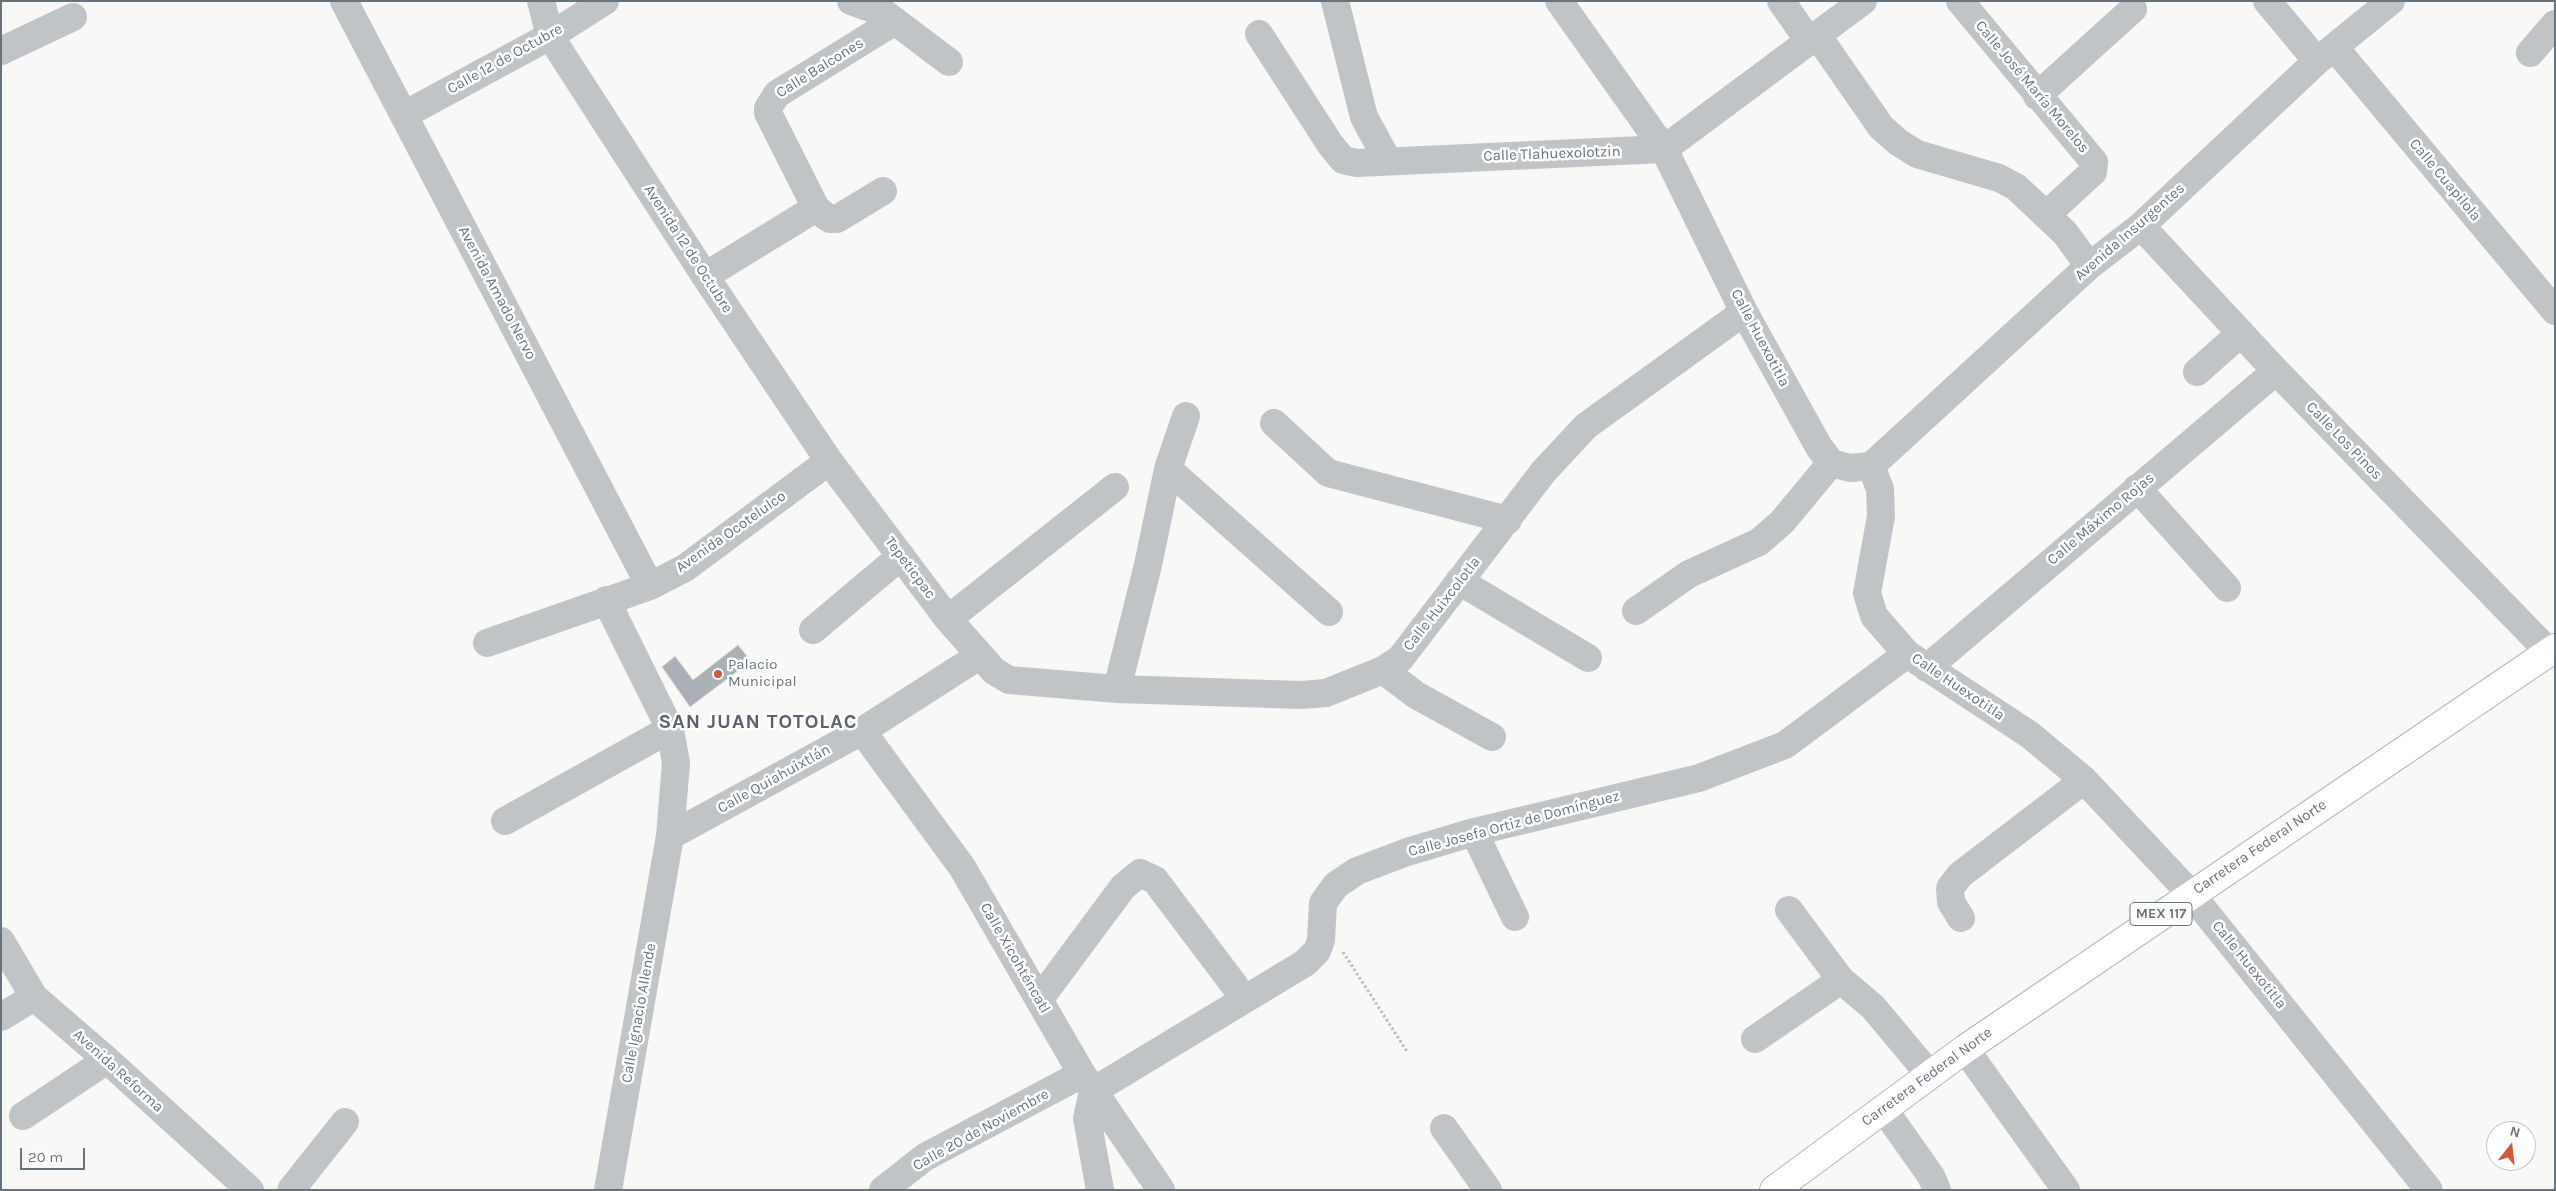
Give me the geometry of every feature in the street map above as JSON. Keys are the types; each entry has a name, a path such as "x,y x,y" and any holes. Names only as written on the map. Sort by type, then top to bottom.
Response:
{"main road":[{"name":"Carretera Federal Norte","path":"1774,1190 1965,1049 2552,650"}],"street":[{"name":"Avenida Amado Nervo","path":"344,1 650,586"},
{"name":"Avenida 12 de Octubre","path":"541,1 550,36 829,462"},
{"name":"Calle 12 de Octubre","path":"404,115 550,36 605,1"},
{"path":"851,1 890,12 949,62"},
{"path":"1335,1 1364,117 1388,160"},
{"name":"Calle Huexotitla","path":"1559,1 1664,149 1744,312 1819,447 1832,463"},
{"path":"1781,1 1813,38 1881,127 1898,142 1917,154 1999,178 2016,187 2065,233 2090,266"},
{"path":"1664,149 1863,1"},
{"name":"Calle José María Morelos","path":"1960,1 2037,96 2090,156 2094,168 2089,176 2046,215"},
{"name":"Calle Cuapilola","path":"2267,1 2326,55 2555,311"},
{"name":"Avenida Insurgentes","path":"1871,466 2090,266 2141,226 2326,55 2391,1"},
{"path":"2037,96 2133,9"},
{"name":"Calle Balcones","path":"816,208 768,113 769,103 777,94 890,12"},
{"path":"1,51 73,17"},
{"path":"2530,52 2555,24"},
{"name":"Calle Tlahuexolotzin","path":"1258,34 1343,160 1357,163 1388,160 1664,149"},
{"path":"706,276 816,208 830,219 837,220 883,191"},
{"name":"Calle Los Pinos","path":"2141,226 2276,371 2552,650"},
{"name":"Calle Huixcolotla","path":"987,664 1001,677 1017,682 1117,689 1301,695 1326,693 1383,670 1400,658 1544,471 1586,426 1744,312"},
{"path":"2197,372 2241,333"},
{"name":"Calle Máximo Rojas","path":"1917,661 2137,488 2276,371"},
{"path":"1117,689 1148,565 1168,468 1186,416"},
{"path":"1274,423 1328,473 1508,520"},
{"name":"Avenida Ocotelulco","path":"486,643 650,586 686,568 829,462"},
{"name":"Tepeticpac","path":"829,462 948,619 987,664"},
{"path":"1636,611 1689,574 1759,542 1782,522 1832,463 1850,468 1871,466"},
{"name":"Calle Huexotitla","path":"1871,466 1880,489 1881,516 1867,593 1869,605 1874,616 1917,661 2030,735 2084,780 2191,894 2429,1190"},
{"path":"1168,468 1329,612"},
{"path":"948,619 1115,487"},
{"path":"2137,488 2227,588"},
{"path":"813,630 901,556"},
{"path":"1458,581 1588,658"},
{"name":"Calle Ignacio Allende","path":"606,600 670,728 676,763 670,836 608,1190"},
{"name":"Calle Josefa Ortiz de Domínguez","path":"1321,940 1323,903 1336,885 1357,871 1407,852 1474,832 1699,778 1785,745 1917,661"},
{"name":"Calle Quiahuixtlán","path":"670,836 987,664"},
{"path":"1383,670 1416,695 1492,737"},
{"path":"505,821 670,728"},
{"name":"Calle Xicohténcatl","path":"862,731 962,867 1088,1083 1161,1190"},
{"path":"1961,918 1951,902 1950,888 1960,875 2084,780"},
{"path":"1474,832 1515,917"},
{"path":"1039,1000 1123,887 1140,873 1155,880 1235,986"},
{"path":"1789,910 1841,980 1873,1007 1929,1074"},
{"path":"1100,1190 1088,1118 1088,1083 1305,963 1317,951 1321,940"},
{"name":"Avenida Reforma","path":"1,941 34,997 107,1060 250,1190"},
{"path":"1755,1039 1841,980"},
{"path":"1,1018 34,997"},
{"path":"1965,1049 2066,1190"},
{"path":"23,1116 107,1060"},
{"name":"Calle 20 de Noviembre","path":"883,1190 925,1157 1088,1083"},
{"path":"1884,1108 1931,1176 1937,1190"},
{"path":"291,1190 345,1122"},
{"path":"1444,1128 1488,1190"}],"path":[{"path":"1321,940 1343,951 1408,1053"}],"building":[{"name":"Palacio Municipal","path":"738,645 751,661 690,707 662,667 675,656 693,680"}],"place":[{"name":"Palacio Municipal","path":"718,674"}],"district":[{"name":"SAN JUAN TOTOLAC","path":"758,722"}]}
